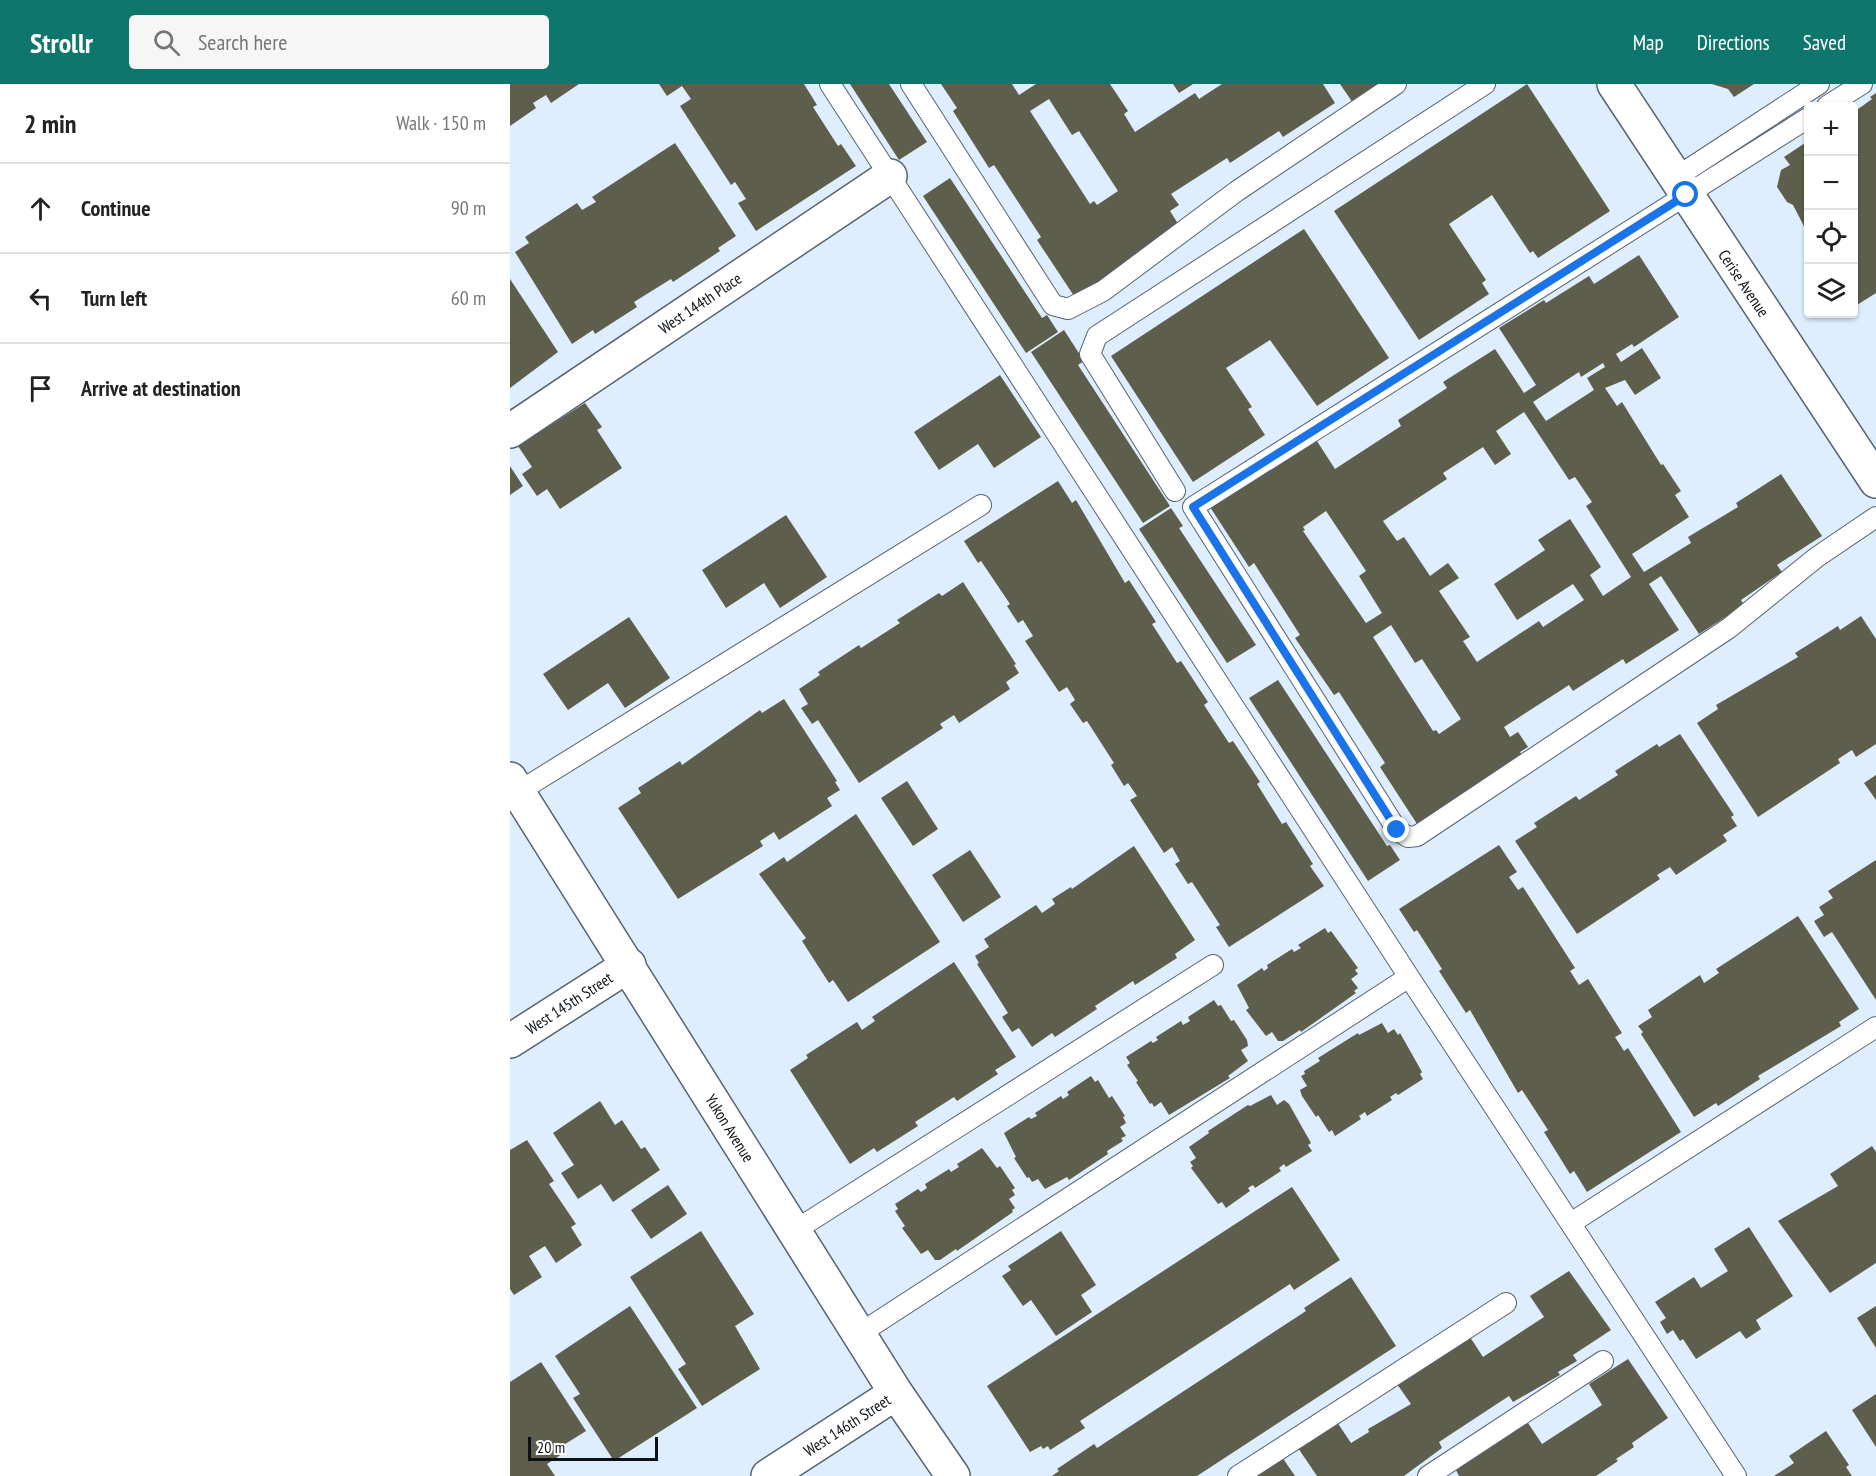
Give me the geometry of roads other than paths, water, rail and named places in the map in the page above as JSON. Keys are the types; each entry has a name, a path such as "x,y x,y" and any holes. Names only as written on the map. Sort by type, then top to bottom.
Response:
{"street":[{"name":"Cerise Avenue","path":"1614,84 1876,481"},
{"name":"West 144th Place","path":"510,431 891,176"},
{"name":"Yukon Avenue","path":"514,786 629,965 896,1393 952,1476"},
{"name":"West 145th Street","path":"510,1041 629,965"},
{"name":"West 146th Street","path":"768,1476 896,1393"}],"lane":[{"path":"830,84 1409,977 1736,1476"},
{"path":"911,84 1053,305 1060,309 1068,309 1103,291 1237,191 1396,84"},
{"path":"1175,490 1090,354 1097,336 1485,84"},
{"path":"1819,84 1681,187 1193,507 1397,830 1408,837 1417,836 1729,628 1817,557 1876,517"},
{"path":"1833,102 1862,84"},
{"path":"1681,187 1804,121"},
{"path":"514,786 981,505"},
{"path":"794,1231 1213,965"},
{"path":"859,1334 1409,977"},
{"path":"1570,1223 1876,1027"},
{"path":"1238,1476 1506,1302"},
{"path":"1428,1476 1603,1361"}]}
